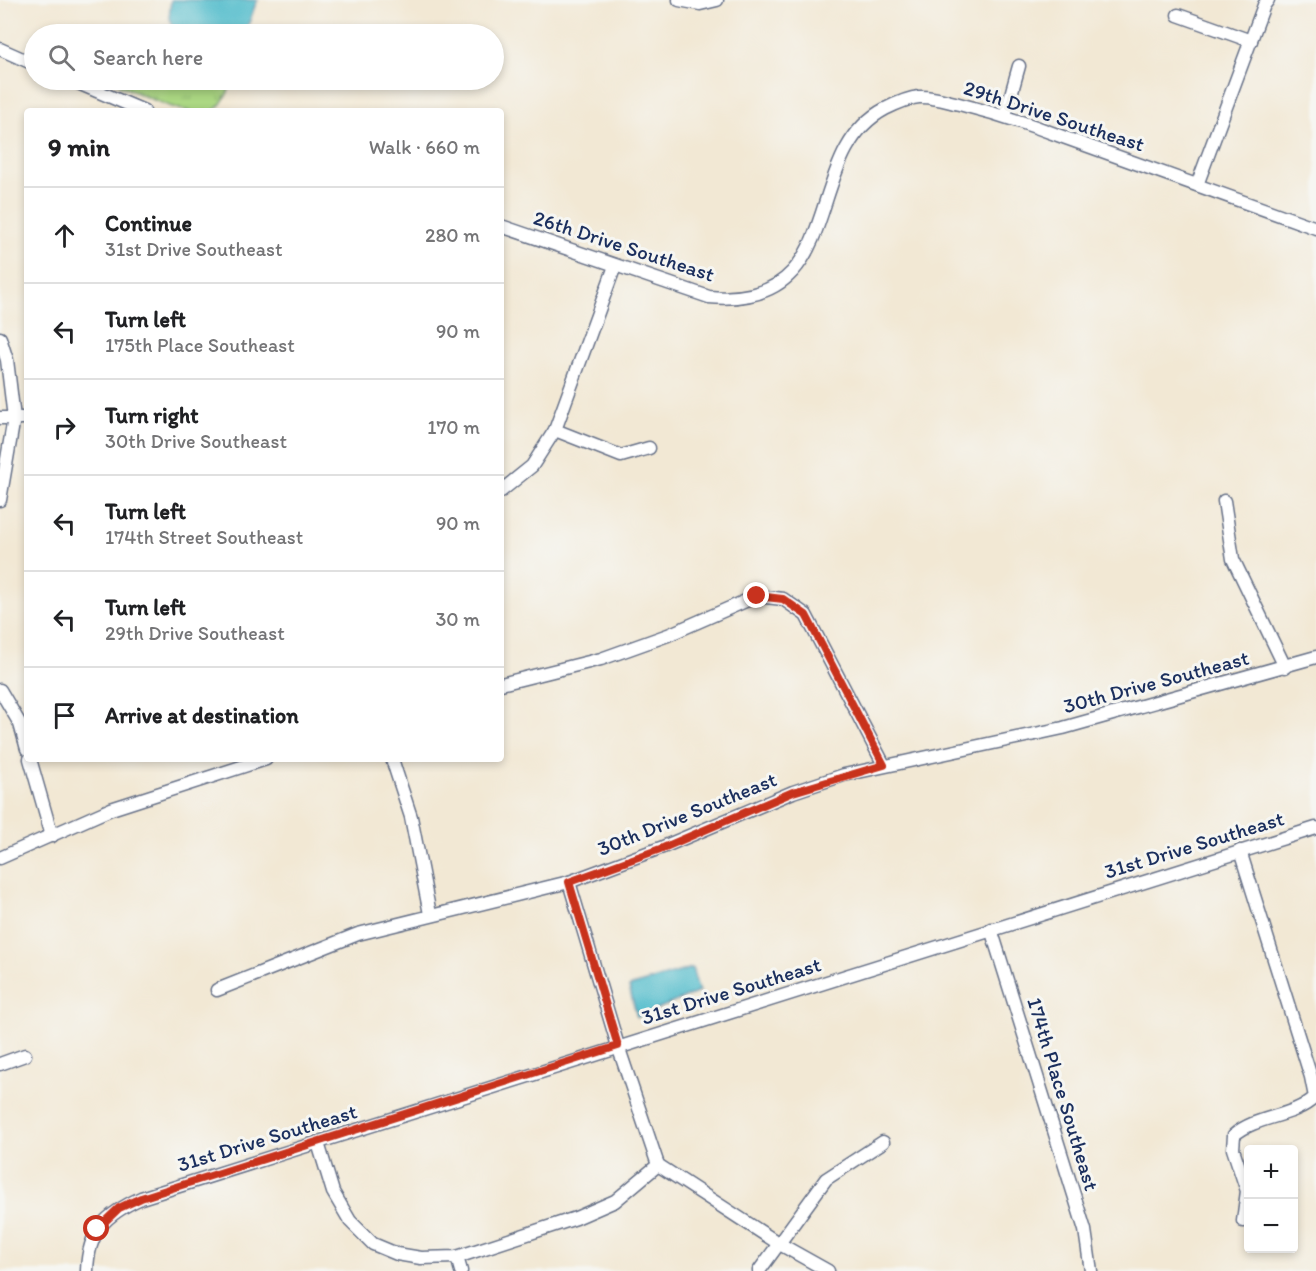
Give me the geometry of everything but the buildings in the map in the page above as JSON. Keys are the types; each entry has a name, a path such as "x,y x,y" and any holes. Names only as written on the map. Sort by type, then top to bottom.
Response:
{"street":[{"path":"679,0 699,4 717,0"},
{"path":"1197,185 1268,0"},
{"path":"1178,15 1251,41"},
{"path":"0,49 24,60"},
{"path":"1005,116 1019,66"},
{"path":"95,90 137,108"},
{"name":"29th Drive Southeast","path":"735,299 775,286 795,271 814,238 837,169 856,133 872,116 895,104 918,97 936,99 1005,116 1316,228"},
{"name":"26th Drive Southeast","path":"504,227 709,297 735,299"},
{"path":"504,489 532,466 555,430 615,266"},
{"path":"0,338 21,418 0,500"},
{"path":"0,418 21,418"},
{"path":"555,430 621,456 649,448"},
{"path":"1224,501 1233,559 1285,667"},
{"path":"504,683 601,659 668,635 757,596 783,599 806,615 884,765"},
{"name":"30th Drive Southeast","path":"217,990 358,934 430,914 569,882 663,848 793,792 884,765 1063,728 1316,657"},
{"path":"0,690 20,724 24,738"},
{"path":"31,762 52,836"},
{"path":"0,858 111,809 257,762"},
{"path":"393,762 411,817 430,914"},
{"name":"31st Drive Southeast","path":"87,1271 87,1255 97,1229 119,1208 141,1198 1316,828"},
{"path":"1240,851 1311,1077 1315,1097 1306,1106 1245,1126 1234,1135 1233,1149 1247,1191 1243,1221"},
{"path":"569,882 618,1046 658,1165 778,1244 828,1271"},
{"name":"174th Place Southeast","path":"991,930 1085,1230 1091,1271"},
{"path":"0,1064 25,1055"},
{"path":"759,1271 826,1179 883,1142"},
{"path":"318,1143 333,1191 350,1221 373,1244 397,1254 421,1258 457,1257 576,1218 615,1201 658,1165"},
{"path":"457,1257 461,1271"}],"green space":[{"path":"131,90 229,90 217,108 177,108"}],"water":[{"path":"171,0 258,0 248,24 171,24 169,18"},
{"path":"692,968 699,992 637,1017 629,987"}],"route":[{"path":"97,1229 119,1208 141,1198 618,1046 569,882 663,848 793,792 884,765 806,615 783,599 757,596"}]}
